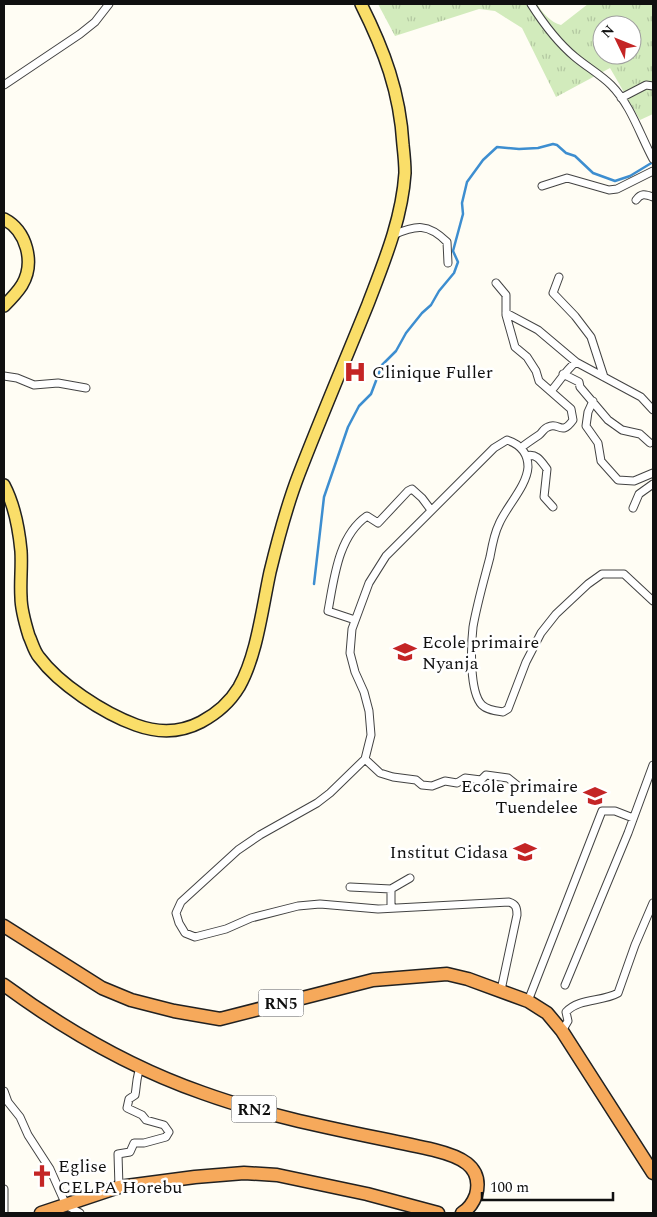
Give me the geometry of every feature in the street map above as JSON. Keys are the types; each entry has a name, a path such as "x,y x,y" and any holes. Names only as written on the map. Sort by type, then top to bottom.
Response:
{"highway":[{"name":"RN5","path":"4,926 102,988 131,1000 174,1011 220,1019 372,980 447,974 501,990 528,1001 546,1013 562,1031 653,1173"},
{"name":"RN2","path":"4,985 65,1028 141,1067 201,1092 233,1103 300,1121 455,1156 467,1163 475,1172 478,1185 469,1209 462,1213"},
{"path":"41,1213 120,1187 195,1176 244,1173 277,1175 367,1194 438,1213"}],"main road":[{"path":"4,486 14,513 19,539 21,553 21,599 25,622 38,656 58,676 79,694 106,712 138,726 166,732 191,727 210,717 230,700 239,687 251,655 289,502 376,283 400,210 405,171 402,120 393,80 378,38 361,4"},
{"path":"4,219 20,233 28,250 29,262 23,284 4,306"}],"street":[{"path":"4,85 80,34 95,22 109,4"},
{"path":"531,4 554,37 610,85 621,98 653,158"},
{"path":"621,98 646,85 653,86"},
{"path":"542,186 567,178 609,190 617,189 653,171"},
{"path":"636,200 645,194 653,197"},
{"path":"393,236 416,227 432,230 447,242 448,263"},
{"path":"558,277 553,293 575,316 591,337 604,378"},
{"path":"496,283 506,295 506,313 515,347 528,356 539,381 571,409 573,420 568,427 562,429 552,425 547,427 522,447"},
{"path":"506,313 538,330 576,362 641,398 653,410"},
{"path":"551,391 563,374 576,362"},
{"path":"563,374 579,382 580,387 608,420 622,430 640,434 650,444"},
{"path":"4,376 17,378 34,385 58,383 86,388"},
{"path":"593,401 588,412 586,426 598,443 601,461 618,480 634,481 653,473"},
{"path":"501,990 517,915 517,908 514,903 500,901 378,909 320,904 298,906 251,918 226,929 195,937 185,933 179,924 176,913 181,902 238,850 330,793 365,759 371,735 369,711 350,653 352,629 369,583 386,556 494,448 507,440 516,443 522,447 528,467 524,480 498,524 473,628 472,670 475,693 481,705 503,712 508,709 526,662 542,633 556,614 588,584 602,574 624,574 653,601"},
{"path":"526,456 538,457 547,469 544,497 554,507"},
{"path":"633,508 640,494 653,484"},
{"path":"355,620 328,611 335,573 342,552 357,525 367,516 378,523 408,490 412,489 431,510"},
{"path":"365,759 380,773 416,780 422,785 432,786 445,782 457,783 465,778 481,780 486,775 508,778 518,786"},
{"path":"566,985 653,766"},
{"path":"528,1001 602,811 615,811 633,818"},
{"path":"350,887 391,889 410,878"},
{"path":"391,889 391,908"},
{"path":"562,1031 568,1021 566,1012 571,1007 618,993 635,945 653,904"},
{"path":"120,1187 118,1154 130,1152 134,1143 144,1143 166,1137 169,1132 164,1125 146,1120 142,1115 127,1108 129,1099 136,1095 137,1073 141,1067"},
{"path":"4,1091 8,1102 20,1116 28,1135 50,1168 66,1205 80,1213"},
{"path":"4,1189 4,1213"}],"green space":[{"path":"378,4 537,4 550,20 561,25 588,4 653,4 653,114 640,120 610,68 556,97 522,28 495,11 479,9 395,36"}],"waterway":[{"path":"314,584 324,497 348,427 359,406 371,394 382,365 396,351 406,333 431,305 439,291 454,273 458,262 453,251 463,214 462,203 467,182 483,160 497,147 538,148 553,144 566,153 575,156 593,173 615,181 630,176 653,162"}],"place":[{"name":"Clinique Fuller","path":"355,372"},
{"name":"Ecole primaire Nyanja","path":"405,652"},
{"name":"Ecole primaire Tuendelee","path":"595,796"},
{"name":"Institut Cidasa","path":"525,852"},
{"name":"Eglise CELPA Horebu","path":"42,1176"}]}
